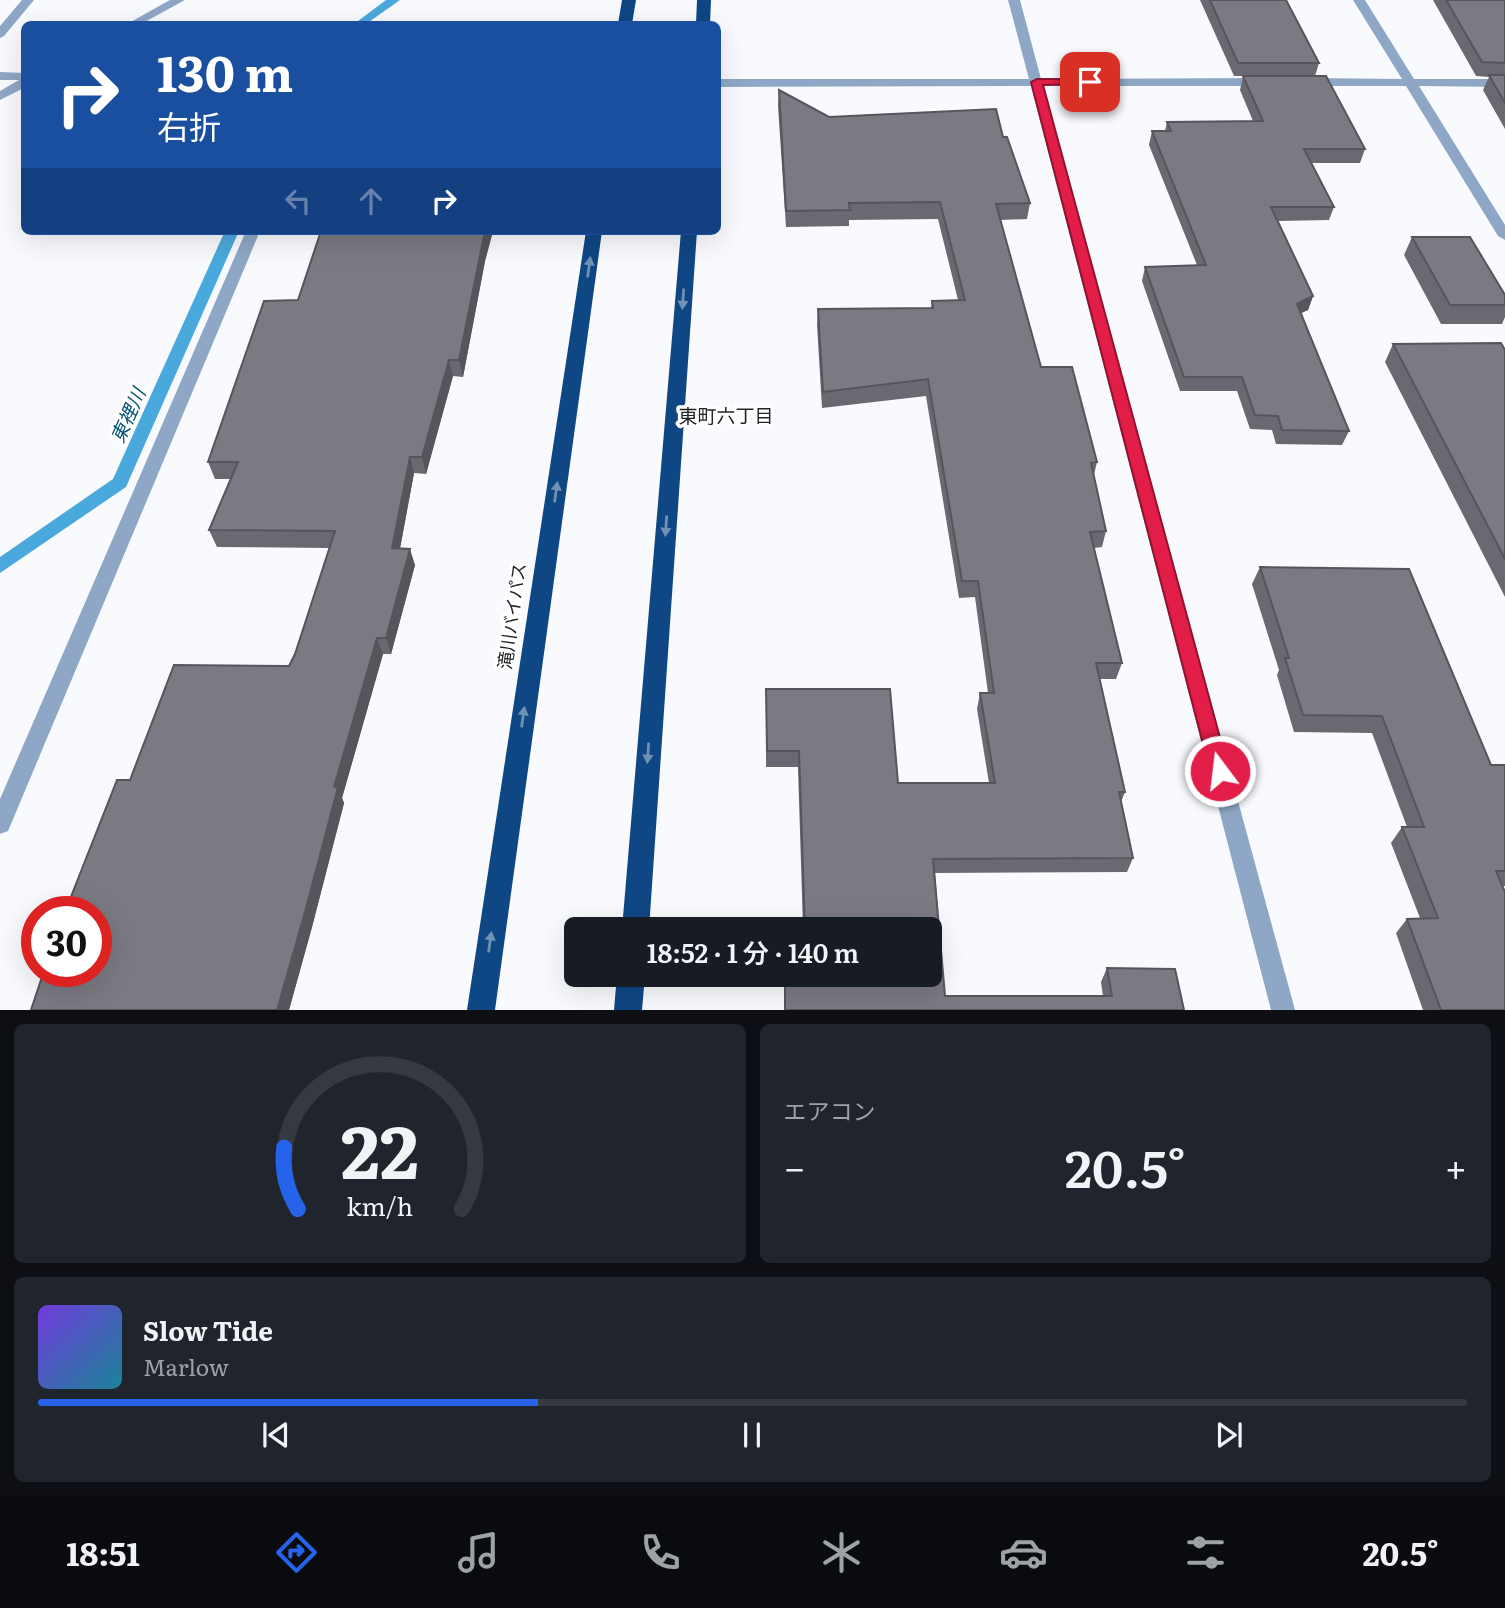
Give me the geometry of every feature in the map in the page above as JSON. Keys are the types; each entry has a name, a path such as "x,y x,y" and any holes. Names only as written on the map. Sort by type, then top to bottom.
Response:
{"highway":[{"path":"626,21 629,0"},
{"path":"703,21 704,0"},
{"name":"滝川バイパス","path":"481,1010 593,235"},
{"path":"636,917 689,235"},
{"path":"628,1010 630,987"}],"street":[{"path":"0,34 28,0"},
{"path":"139,21 179,0"},
{"path":"1014,0 1283,1010"},
{"path":"1359,0 1505,236"},
{"path":"0,76 21,77"},
{"path":"721,83 1273,82"},
{"path":"1286,82 1505,83"},
{"path":"0,96 21,85"},
{"path":"0,824 251,235"}],"building":[{"path":"1210,0 1286,0 1319,63 1238,63"},
{"path":"1446,0 1505,0 1505,63 1482,62"},
{"path":"1489,75 1505,75 1505,103"},
{"path":"1243,76 1326,76 1365,149 1304,149 1334,207 1271,207 1313,296 1297,304 1349,431 1282,430 1278,416 1255,415 1242,377 1184,377 1145,267 1206,265 1152,131 1171,131 1167,122 1263,121"},
{"path":"779,90 829,117 996,109 1003,137 1007,137 1030,203 996,204 1041,367 1072,367 1097,462 1091,463 1106,531 1090,532 1122,663 1096,663 1125,792 1119,792 1133,858 933,859 938,917 805,917 799,751 767,751 766,689 890,689 898,783 995,783 980,693 994,693 978,581 962,581 928,379 823,392 818,309 933,308 932,301 965,300 940,202 849,203 850,210 786,211"},
{"path":"320,235 484,235 459,360 449,360 422,457 410,457 392,548 410,549 386,638 377,638 334,787 338,787 277,1010 31,1010 39,987 112,987 112,896 71,896 117,780 130,780 174,665 289,666 295,654 335,531 209,530 238,462 208,462 264,301 298,300"},
{"path":"1412,237 1470,237 1505,295 1505,305 1450,305"},
{"path":"1501,343 1505,350 1505,559 1393,344"},
{"path":"1260,567 1409,569 1491,765 1505,765 1505,871 1496,871 1505,892 1505,1010 1441,1010 1407,919 1438,918 1402,827 1424,827 1382,716 1303,715 1285,658 1289,658"},
{"path":"942,962 945,996 1112,996 1107,968 1175,969 1184,1010 785,1010 785,987 942,987"}],"waterway":[{"name":"東裡川","path":"363,21 394,0"},
{"name":"東裡川","path":"0,566 120,483 230,235"}],"district":[{"name":"東町六丁目","path":"726,415"}],"route":[{"path":"1090,82 1037,82 1220,771"}]}
